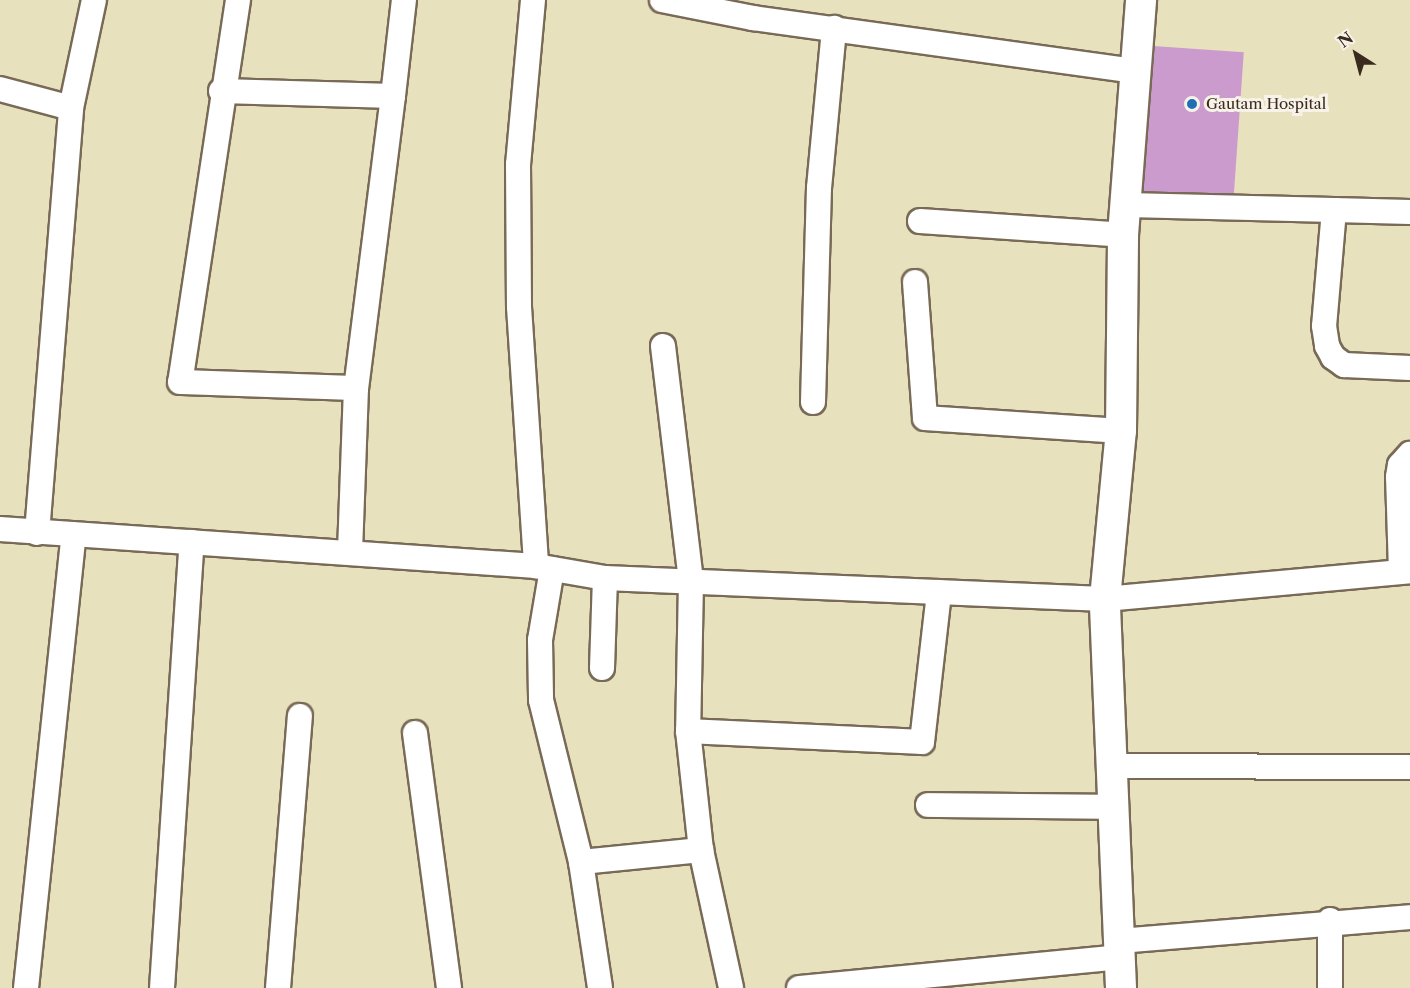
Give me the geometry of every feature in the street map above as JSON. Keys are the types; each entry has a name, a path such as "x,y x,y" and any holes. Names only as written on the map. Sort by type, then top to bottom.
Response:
{"street":[{"path":"37,533 71,108 94,0"},
{"path":"238,0 221,91 180,382 356,388"},
{"path":"350,551 356,388 404,0"},
{"path":"533,0 518,164 519,307 544,567 540,640 542,700 581,862 600,988"},
{"path":"662,0 753,18 1136,71"},
{"path":"1121,988 1105,599 1121,431 1123,234 1141,0"},
{"path":"813,402 819,188 834,28"},
{"path":"0,89 71,108"},
{"path":"221,91 393,96"},
{"path":"1127,205 1410,212"},
{"path":"1334,210 1324,326 1333,357 1344,365 1410,368"},
{"path":"920,221 1123,234"},
{"path":"915,282 925,418 1121,431"},
{"path":"663,346 691,581 688,731 701,850 731,988"},
{"path":"0,529 350,551 544,567 605,578 1105,599 1406,571 1398,477 1400,465 1410,454"},
{"path":"26,988 74,535"},
{"path":"162,988 192,542"},
{"path":"602,668 605,578"},
{"path":"688,731 922,742 939,592"},
{"path":"278,988 300,716"},
{"path":"415,733 449,988"},
{"path":"1112,766 1410,767"},
{"path":"928,805 1114,807"},
{"path":"581,862 701,850"},
{"path":"805,988 939,981 1120,949 1330,920 1410,917"},
{"path":"1330,920 1330,988"}],"building":[{"path":"1153,46 1244,52 1233,204 1142,198"}],"place":[{"name":"Gautam Hospital","path":"1192,104"}]}
